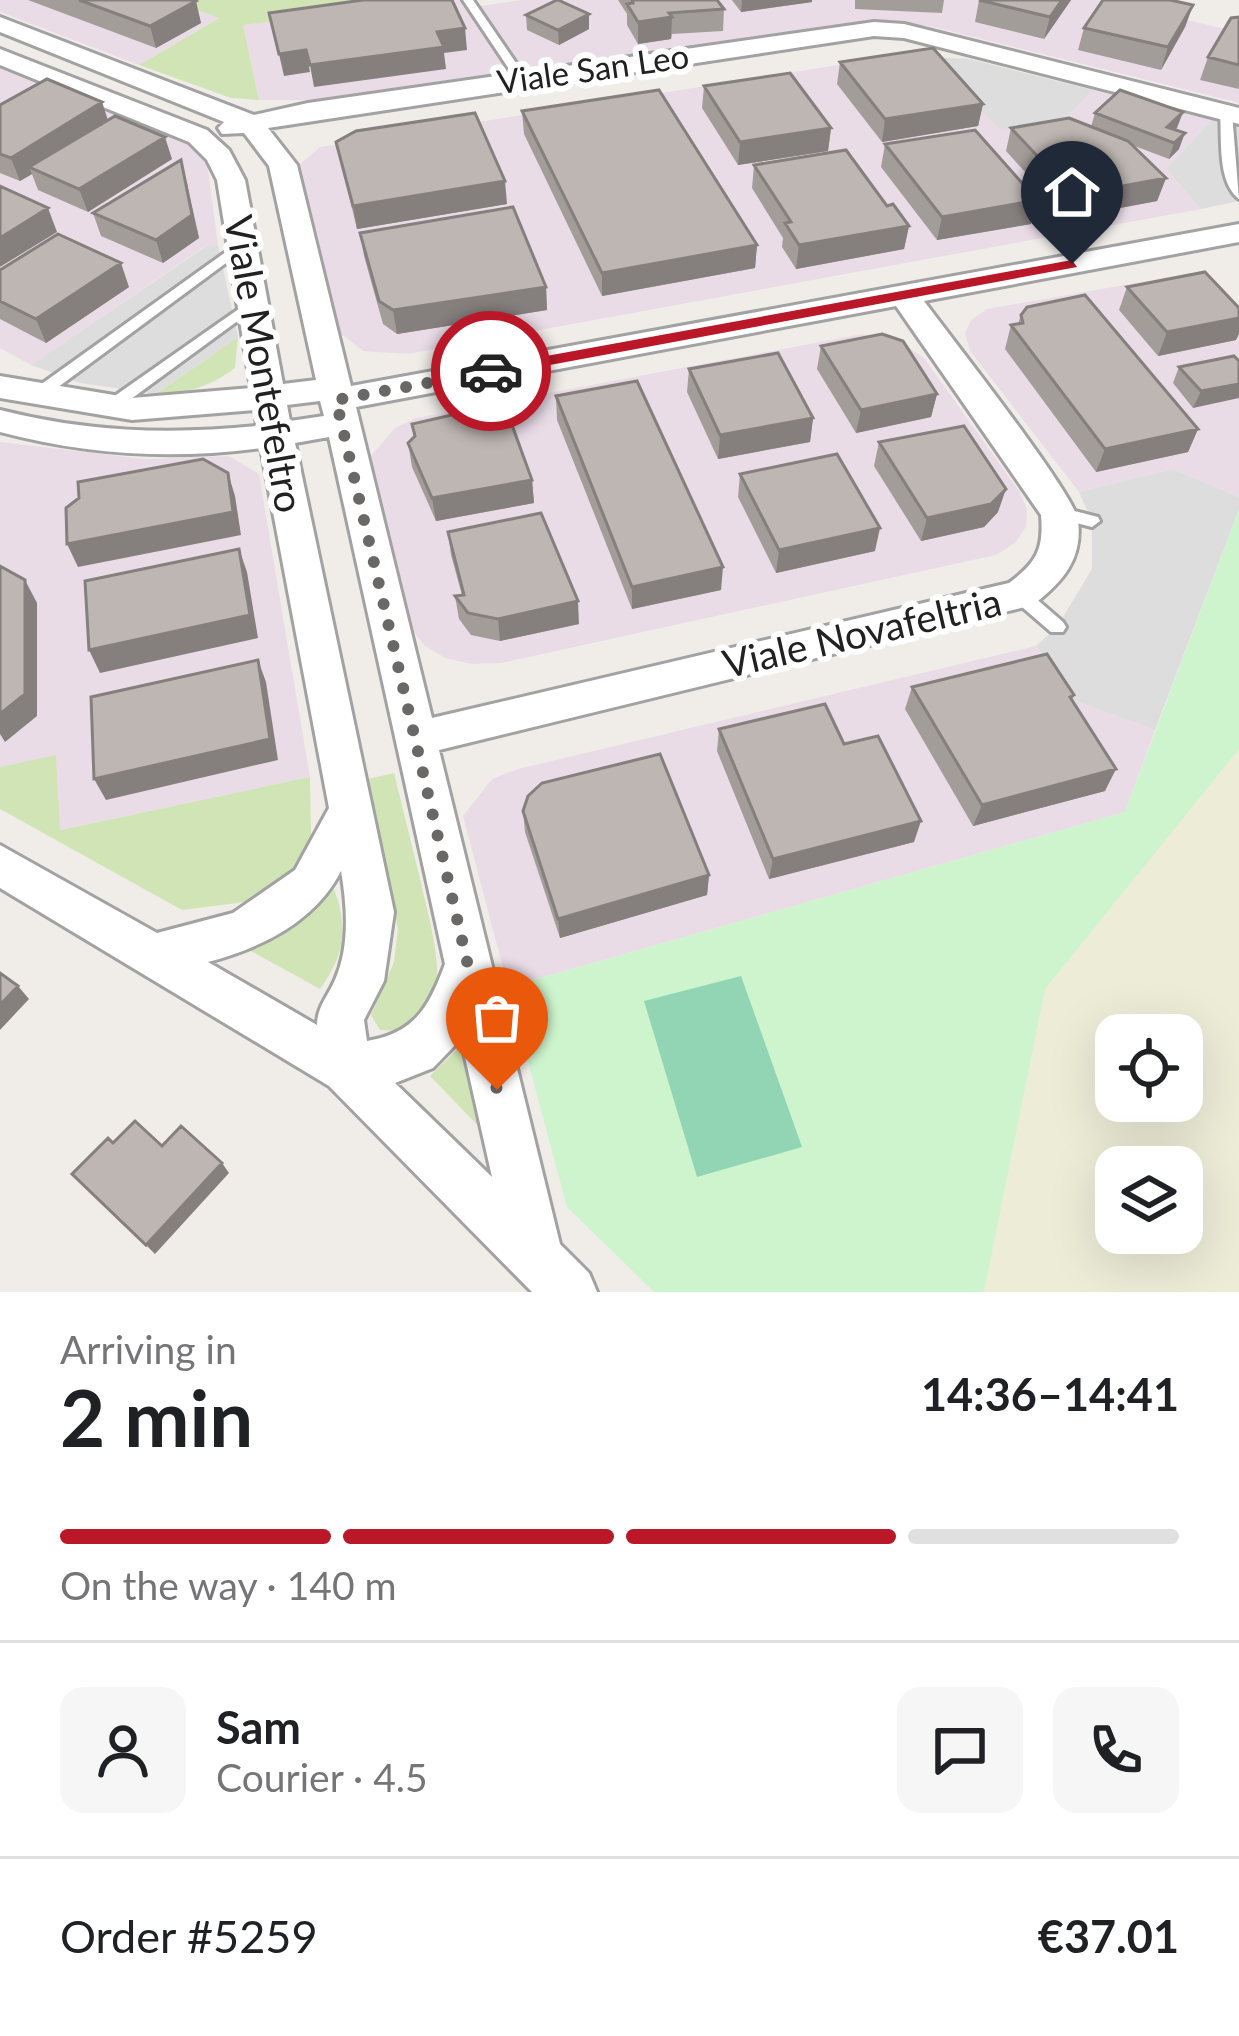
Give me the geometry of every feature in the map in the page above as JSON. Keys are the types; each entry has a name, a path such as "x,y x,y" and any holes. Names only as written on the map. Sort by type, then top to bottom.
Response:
{"street":[{"path":"0,24 259,135"},
{"name":"Viale San Leo","path":"208,146 521,80 874,29 904,31 1054,75 1233,115"},
{"name":"Viale San Leo","path":"259,135 867,53 929,49 994,58"},
{"path":"0,56 208,146"},
{"name":"Viale Montefeltro","path":"259,135 283,165 468,965 553,1274"},
{"name":"Viale Montefeltro","path":"208,146 231,180 371,912 360,981 340,1017 346,1069"},
{"path":"0,421 80,440 164,447 337,404 1239,233"},
{"name":"Viale Novafeltria","path":"416,739 1020,595 1054,570 1076,517 904,295"},
{"path":"0,387 111,406 196,407 273,417"},
{"path":"154,956 245,931 311,884 349,812"},
{"path":"0,865 346,1069 553,1274"},
{"path":"346,1069 401,1060 446,1028 468,965"}],"lane":[{"path":"468,0 521,80"},
{"path":"1233,115 1231,178 1239,195"},
{"path":"40,392 244,243"},
{"path":"111,406 254,303"},
{"path":"1020,595 1058,627"}],"shaded area":[{"path":"0,0 171,0 220,17 139,65 0,12"},
{"path":"461,0 467,8 521,0 1100,0 1239,32 1239,103 929,26 868,21 320,100 259,100 243,25"},
{"path":"889,57 1067,116 1093,90 1212,120 1166,169 1201,209 408,354 363,351 336,330 298,166 320,147"},
{"path":"933,57 969,59 1093,90 1067,116 1044,125 1000,130"},
{"path":"0,66 185,138 207,162 218,245 204,247 31,365 0,348"},
{"path":"1212,120 1239,127 1239,201 1201,209 1166,169"},
{"path":"218,245 238,337 156,394 80,383 31,365 205,247"},
{"path":"1193,273 1239,320 1239,497 1173,469 1079,492 970,351 965,334 971,320 987,309"},
{"path":"863,334 907,346 924,358 1019,491 1027,509 1026,527 1015,543 996,555 501,663 445,658 424,645 410,627 369,458 395,428 416,418"},
{"path":"0,442 144,459 229,456 259,474 310,777 59,830 56,756 0,767"},
{"path":"1173,469 1239,497 1239,509 1155,730 1073,700 1036,646 1057,627 1092,569 1092,521 1079,492"},
{"path":"1036,646 1073,700 1155,730 1125,812 508,987 463,816 492,779"}],"green space":[{"path":"171,0 445,0 243,25 259,100 231,98 139,65 219,18"},
{"path":"238,337 235,368 226,375 198,388 156,394"},
{"path":"1239,509 1239,749 1045,989 984,1292 654,1292 567,1207 508,987 1125,812"},
{"path":"1239,749 1239,1292 984,1292 1045,989"},
{"path":"56,755 60,830 310,777 311,836 286,879 245,902 182,910 0,809 0,767"},
{"path":"394,773 431,928 437,978 434,1000 425,1017 407,1028 380,1030 371,1015 394,962 398,929 368,779"},
{"path":"333,887 342,940 320,989 247,949 301,921"},
{"path":"741,976 802,1147 697,1177 644,1001"},
{"path":"464,1042 490,1138 430,1076"}],"building":[{"path":"79,0 194,0 196,1 150,26"},
{"path":"363,0 452,0 465,28 437,32 444,47 310,65 306,50 279,54 269,13"},
{"path":"557,0 589,14 558,30 526,15"},
{"path":"632,0 717,0 724,9 669,13 672,17 638,22 627,4"},
{"path":"979,0 1062,0 1050,17"},
{"path":"1103,0 1170,0 1193,5 1168,47 1084,28"},
{"path":"1239,17 1239,65 1208,57 1231,18"},
{"path":"933,48 983,104 885,119 840,62"},
{"path":"790,73 831,128 740,142 704,86"},
{"path":"47,79 102,102 11,158 0,154 0,105"},
{"path":"659,90 757,245 602,273 522,111"},
{"path":"1120,90 1183,112 1167,127 1185,133 1174,143 1095,113"},
{"path":"475,113 505,181 353,206 336,142 356,131"},
{"path":"115,116 165,137 79,189 29,167"},
{"path":"1069,118 1128,141 1166,178 1074,195 1011,128"},
{"path":"975,130 1037,200 942,217 885,144"},
{"path":"846,150 887,206 893,204 909,226 799,245 785,223 791,222 754,165"},
{"path":"181,160 192,215 156,240 93,213"},
{"path":"0,186 48,208 0,238"},
{"path":"513,207 546,287 393,310 379,301 360,233"},
{"path":"58,234 121,263 36,319 0,301 0,270"},
{"path":"1205,272 1239,308 1239,318 1167,332 1127,287"},
{"path":"1085,295 1198,429 1105,449 1011,325 1023,323 1021,315 1027,307"},
{"path":"882,334 903,341 937,394 861,410 821,346"},
{"path":"778,353 813,418 720,435 689,369"},
{"path":"1234,356 1239,361 1239,384 1201,391 1179,367"},
{"path":"637,381 723,567 632,587 556,396"},
{"path":"504,403 532,480 432,498 408,443 415,436 412,424"},
{"path":"964,426 1006,489 991,504 927,518 879,442"},
{"path":"837,454 880,528 779,550 740,474"},
{"path":"203,459 228,473 233,512 67,544 66,508 79,498 78,482"},
{"path":"541,513 578,601 498,619 468,613 455,596 464,595 448,532"},
{"path":"239,549 250,615 89,650 85,581"},
{"path":"0,566 25,580 25,694 0,714"},
{"path":"1047,654 1116,769 982,805 912,687"},
{"path":"258,660 270,739 94,779 91,697"},
{"path":"825,704 844,744 878,736 921,821 773,859 719,729"},
{"path":"660,754 709,875 558,919 523,811 528,796 542,783"},
{"path":"0,973 18,986 0,1005"},
{"path":"135,1121 162,1146 181,1126 222,1163 146,1245 72,1174 108,1138 113,1143"}],"way so far":[{"path":"491,371 336,400 497,1090"}],"route":[{"path":"491,371 1072,264"}]}
